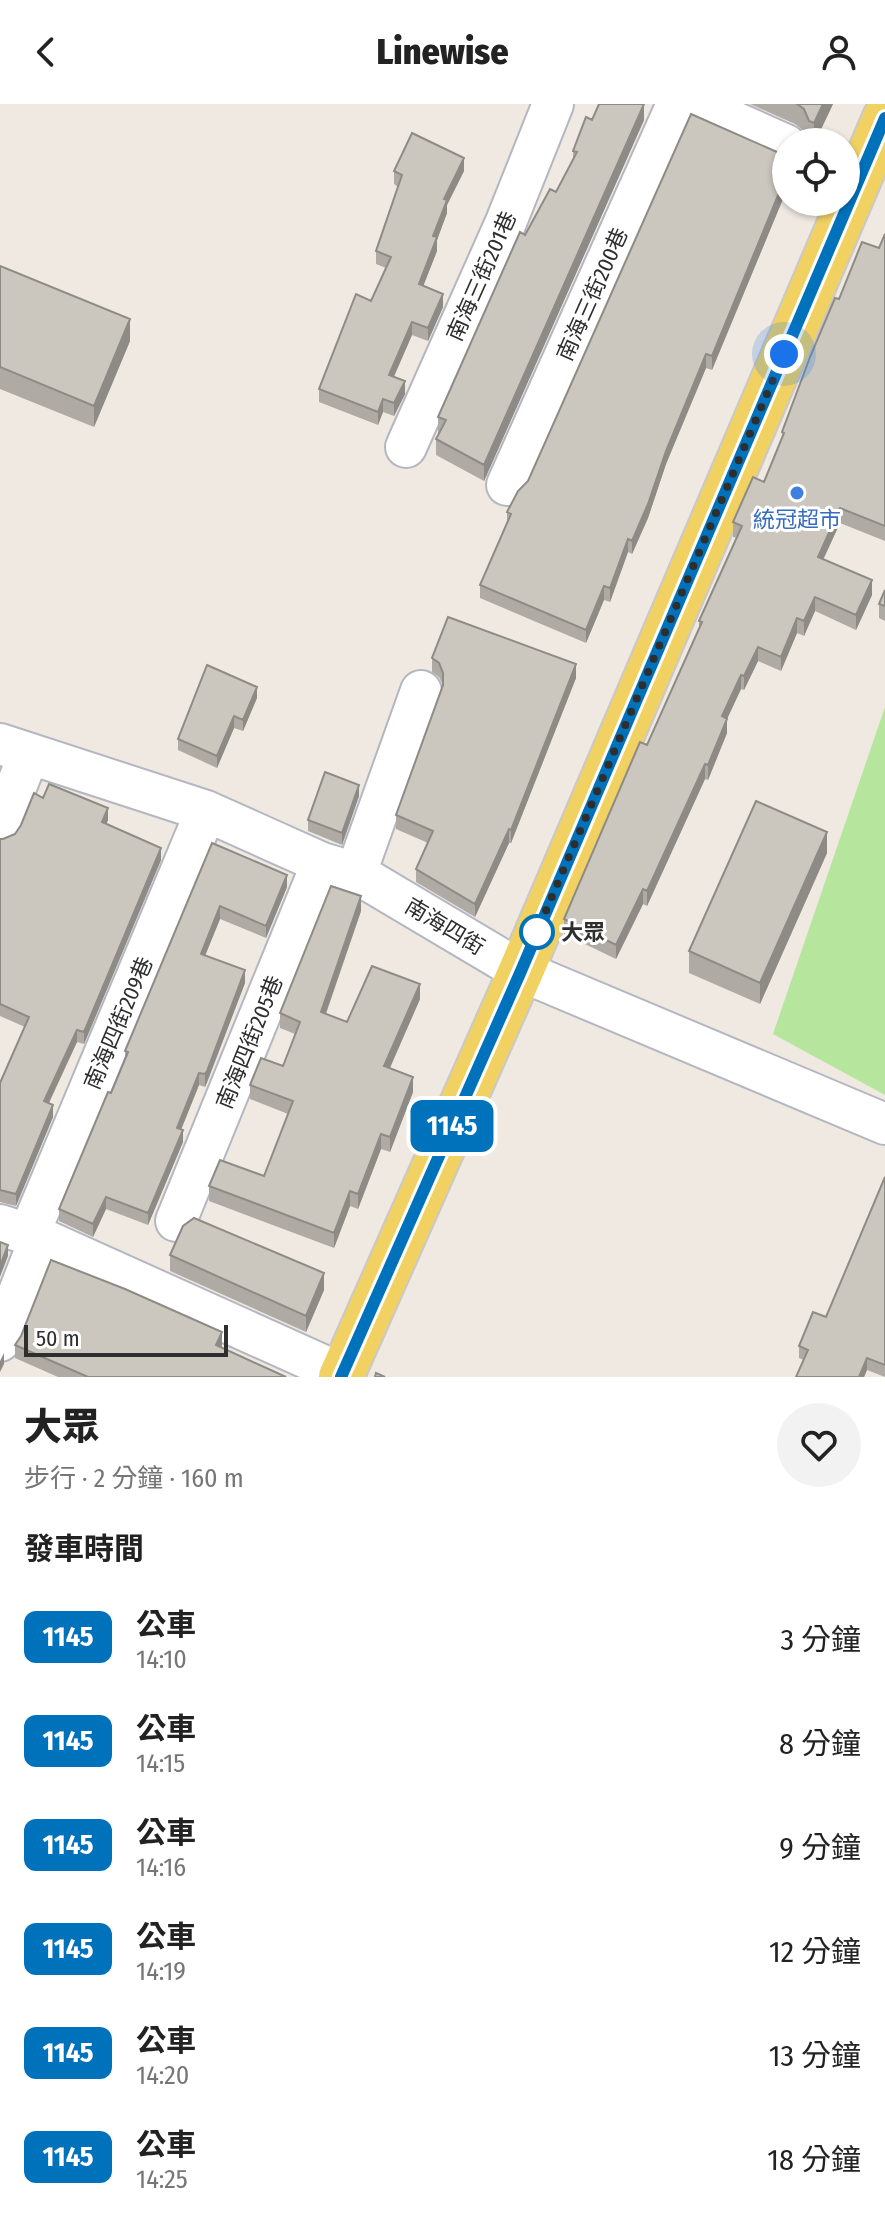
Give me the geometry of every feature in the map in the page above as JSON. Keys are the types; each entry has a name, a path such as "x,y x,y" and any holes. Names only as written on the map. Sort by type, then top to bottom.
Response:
{"main road":[{"path":"342,1376 863,180 885,118"}],"street":[{"name":"南海三街201巷","path":"406,447 506,222 553,104"},
{"name":"南海三街200巷","path":"507,485 677,104"},
{"path":"694,104 772,139"},
{"name":"南海四街205巷","path":"176,1221 421,691"},
{"path":"0,828 15,749"},
{"name":"南海四街","path":"15,749 206,811 339,868 521,971 885,1124"},
{"name":"南海四街209巷","path":"0,1341 23,1232 206,811"},
{"path":"23,1232 342,1376"}],"green space":[{"path":"885,707 885,1095 773,1034"}],"building":[{"path":"599,104 644,104 484,465 436,439 446,420 438,417 520,232 525,235 550,189 556,192 577,152 573,151 586,117 592,120"},
{"path":"797,104 823,104 814,123"},
{"path":"691,114 772,150 772,210 712,356 706,354 632,541 628,539 610,588 604,586 586,630 480,585 511,514 507,512 518,491 528,481"},
{"path":"412,133 464,158 444,199 447,200 433,236 437,237 419,284 443,294 428,328 412,322 389,375 405,381 394,403 383,399 378,412 319,389 356,294 371,301 391,257 376,251 402,175 394,171"},
{"path":"885,234 885,526 840,508 818,557 872,580 856,615 815,597 804,621 797,618 781,657 758,647 722,716 727,719 708,765 705,764 647,891 643,889 616,945 564,919 640,742 647,745 702,622 699,621 742,526 733,522 753,477 764,482 835,298 839,299 862,242 879,248"},
{"path":"0,266 130,319 94,406 0,367"},
{"path":"885,590 885,606 879,604"},
{"path":"448,617 576,664 511,830 475,904 416,869 433,831 396,815 443,685 439,663 432,658"},
{"path":"207,665 257,687 243,720 234,716 217,756 178,739"},
{"path":"325,772 359,785 342,833 308,820"},
{"path":"49,784 108,808 102,822 161,848 84,1032 77,1030 44,1101 53,1105 16,1194 0,1190 0,1083 29,1017 0,1004 0,839 15,834 34,793 43,798"},
{"path":"756,801 827,832 760,983 689,951"},
{"path":"212,843 287,875 266,926 220,906 201,954 245,970 207,1071 205,1074 199,1073 177,1128 183,1130 148,1213 106,1197 93,1224 59,1209 108,1092 111,1093 128,1052 125,1051"},
{"path":"331,886 361,896 321,1012 347,1022 372,966 420,984 384,1066 413,1077 390,1137 381,1134 358,1194 350,1191 334,1233 209,1186 220,1160 264,1176 293,1101 250,1085 261,1058 283,1066 300,1022 280,1013"},
{"path":"885,1177 885,1365 867,1358 859,1377 796,1377 808,1350 799,1346 813,1312 826,1317"},
{"path":"194,1218 324,1273 306,1316 170,1255 183,1226"},
{"path":"0,1242 8,1245 0,1266"},
{"path":"51,1260 222,1332 216,1345 286,1377 88,1377 15,1345"}],"bus line":[{"name":"1145","path":"341,1377 521,971 885,118"}],"place":[{"name":"統冠超市","path":"797,493"},
{"name":"大眾","path":"537,932"}],"route":[{"path":"537,932 533,941 784,354"}]}
